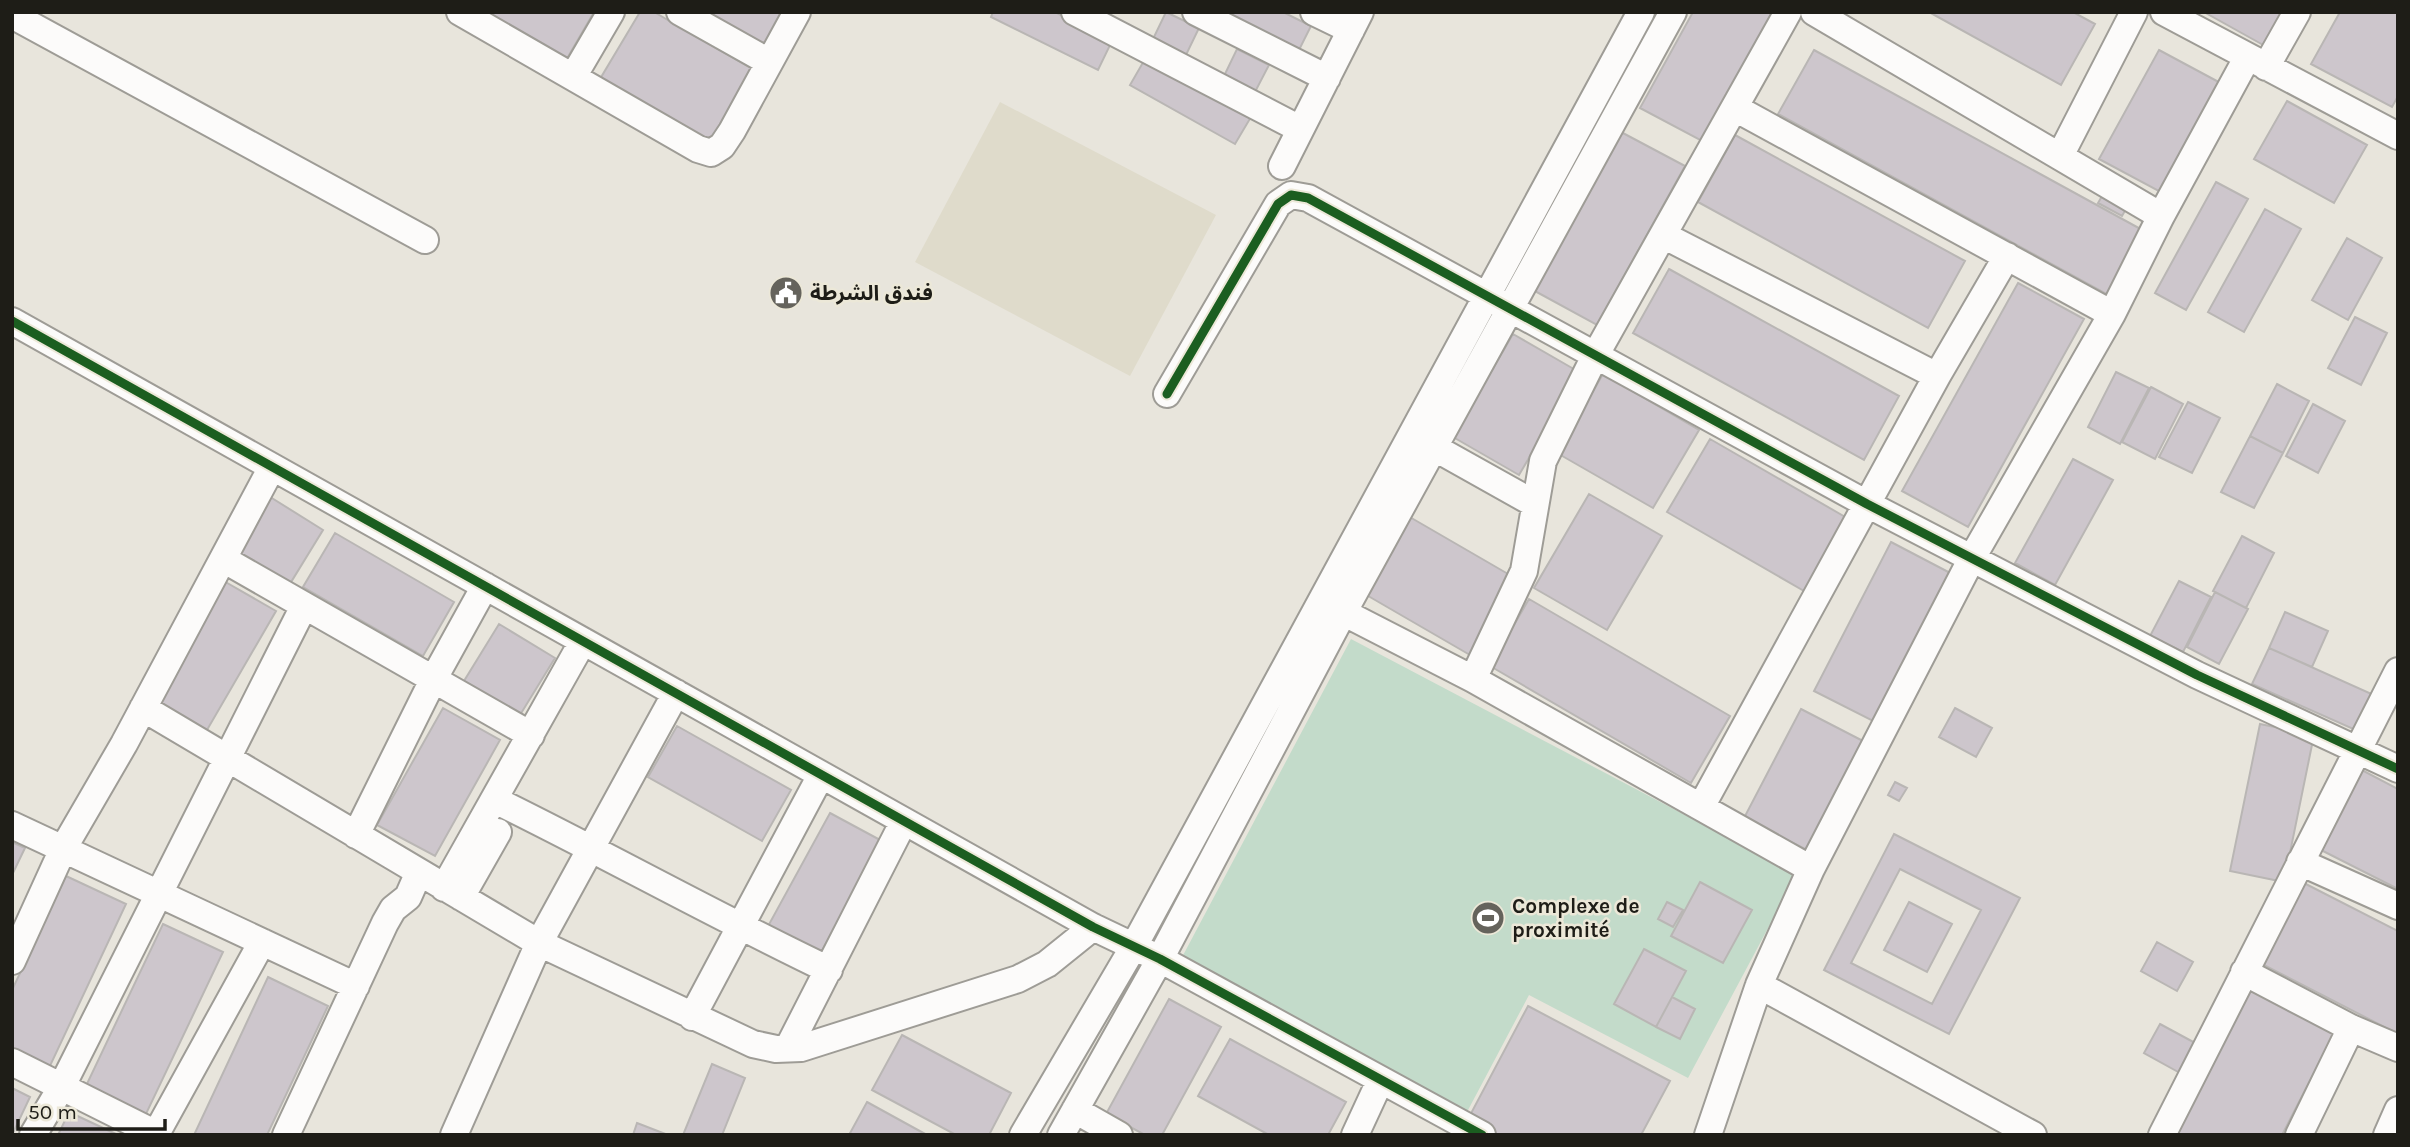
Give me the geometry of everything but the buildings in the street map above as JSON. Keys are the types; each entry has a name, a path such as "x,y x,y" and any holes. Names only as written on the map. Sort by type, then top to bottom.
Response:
{"street":[{"path":"460,12 698,149 711,153 722,146 732,131 797,12"},
{"path":"573,77 611,12"},
{"path":"680,12 769,62"},
{"path":"1075,12 1300,129"},
{"path":"1196,12 1326,78"},
{"path":"1282,166 1355,21 1314,12"},
{"path":"1023,1135 1133,946 1484,296 1641,12"},
{"path":"1061,1135 1160,959 1343,613 1436,448 1509,309 1673,12"},
{"path":"1472,679 1521,579 1543,461 1595,356 1788,12"},
{"path":"1814,12 2161,216"},
{"path":"2060,156 2134,12"},
{"path":"2164,12 2257,63 2397,133"},
{"path":"1708,1135 1759,985 1811,869 1972,558 2112,314 2161,216 2257,63 2297,12"},
{"path":"12,15 425,240"},
{"path":"1735,108 2112,314"},
{"path":"1167,394 1278,204 1285,197 1308,198 1867,504 2197,675 2398,769"},
{"path":"1663,235 1937,376"},
{"path":"1702,807 1937,376 2007,256"},
{"path":"12,321 1093,927 1160,959 1482,1135"},
{"path":"1436,448 1535,504"},
{"path":"15,947 63,849 143,708 272,467"},
{"path":"223,559 531,735"},
{"path":"356,835 433,680 485,586"},
{"path":"1319,600 1472,679 1811,869"},
{"path":"33,1135 62,1086 304,606"},
{"path":"503,804 531,735 590,645"},
{"path":"452,893 590,645"},
{"path":"2162,1135 2398,671"},
{"path":"454,1135 539,943 676,693"},
{"path":"143,708 539,943 753,1044 788,1048 840,1038 919,1009 1018,979 1047,964 1093,927"},
{"path":"692,1017 821,775"},
{"path":"503,804 592,847 741,928 829,970"},
{"path":"788,1048 904,821"},
{"path":"12,825 356,986"},
{"path":"2301,862 2398,906"},
{"path":"286,1135 390,914 408,897 419,872"},
{"path":"12,1062 157,1134 262,942"},
{"path":"2244,972 2351,1028 2398,1048"},
{"path":"1759,985 2033,1135"},
{"path":"2300,1135 2351,1028"},
{"path":"1355,1135 1380,1080"},
{"path":"1074,1110 1119,1135"},
{"path":"2387,1135 2398,1110"}],"shaded area":[{"path":"1000,102 1216,215 1130,376 915,262"}],"green space":[{"name":"Complexe de proximité","path":"1351,639 1797,874 1688,1078 1529,995 1467,1112 1180,961"}],"cycle path":[{"path":"1167,394 1278,204 1291,195 1308,198 1867,504 2197,675 2398,769"},
{"path":"12,321 1093,927 1160,959 1482,1135"}],"place":[{"name":"فندق الشرطة","path":"786,293"},
{"name":"Complexe de proximité","path":"1488,918"}]}
